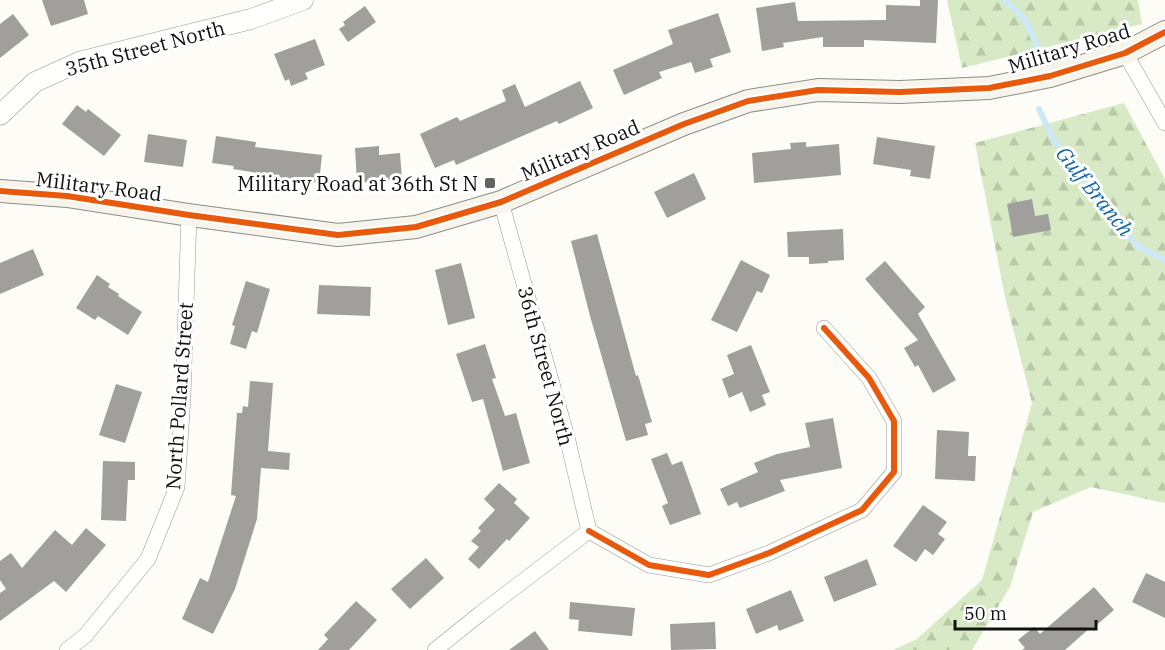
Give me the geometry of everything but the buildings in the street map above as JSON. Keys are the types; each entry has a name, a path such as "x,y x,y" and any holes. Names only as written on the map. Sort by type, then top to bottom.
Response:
{"main road":[{"name":"Military Road","path":"0,191 67,196 339,235 416,226 501,202 684,123 748,101 818,90 900,92 989,88 1050,76 1125,53 1165,32"}],"street":[{"name":"35th Street North","path":"0,116 35,82 79,62 251,19 303,0"},
{"path":"1125,53 1165,123"},
{"name":"36th Street North","path":"501,202 567,437 588,531"},
{"name":"North Pollard Street","path":"67,650 85,636 148,559 177,488 183,397 189,215"},
{"path":"435,650 588,531 649,565 709,575 769,553 862,510 894,472 894,421 869,378 824,328"}],"green space":[{"path":"947,0 1138,0 1142,24 962,68"},
{"path":"1124,103 1165,179 1165,503 1091,487 1033,512 1010,587 972,650 893,650 917,639 982,580 1032,403 1005,297 975,143"}],"waterway":[{"name":"Gulf Branch","path":"1005,0 1025,19 1038,48"},
{"name":"Gulf Branch","path":"1039,109 1053,139 1101,204 1139,247 1165,260"}],"cycle path":[{"path":"0,191 67,196 338,235 416,227 501,202 684,124 748,101 818,90 900,92 989,88 1050,76 1125,53 1165,32"},
{"path":"589,531 649,565 709,575 769,553 862,510 894,472 894,421 869,378 824,328"}],"place":[{"name":"Military Road at 36th St N","path":"490,183"}]}
